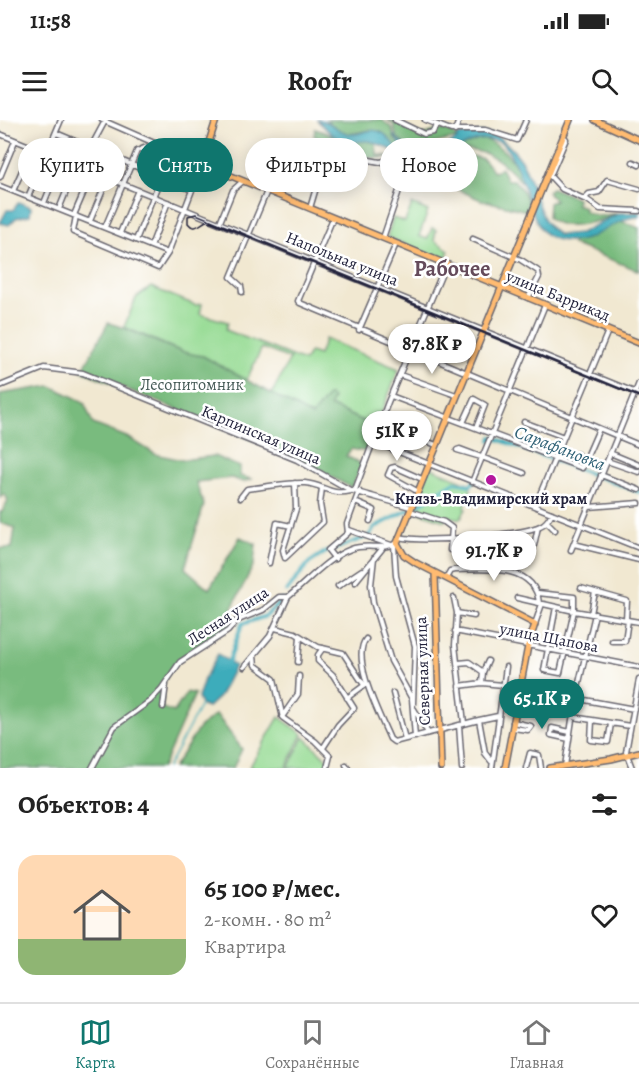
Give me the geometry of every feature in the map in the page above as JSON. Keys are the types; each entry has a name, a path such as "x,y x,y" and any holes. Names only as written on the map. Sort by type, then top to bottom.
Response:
{"main road":[{"path":"210,138 216,120"},
{"path":"595,120 639,140"},
{"path":"492,283 503,279 570,122"},
{"name":"улица Баррикад","path":"233,177 243,181"},
{"name":"улица Баррикад","path":"270,192 639,343"},
{"path":"505,768 519,689 535,624 435,574 404,555 396,544 513,256"},
{"path":"505,280 507,287 528,298"},
{"name":"Северная улица","path":"435,574 438,731 441,768"},
{"path":"550,768 639,752"}],"street":[{"path":"54,138 61,120"},
{"path":"395,120 424,134 433,132 436,125"},
{"path":"425,120 455,131 485,130 517,140 526,120"},
{"path":"455,131 459,120"},
{"path":"95,138 104,121"},
{"name":"улица Баррикад","path":"104,121 142,138"},
{"path":"56,133 68,138"},
{"path":"563,135 566,138 550,176 562,189 600,208 639,211"},
{"name":"Напольная улица","path":"1,136 18,142"},
{"path":"0,177 15,141"},
{"path":"125,179 137,154"},
{"path":"368,160 380,162 395,159 406,162 406,170 383,238"},
{"path":"125,162 137,167"},
{"path":"633,162 639,165"},
{"path":"13,191 18,180"},
{"path":"586,199 589,194 599,192 607,180 639,189"},
{"path":"220,222 233,190 243,181"},
{"path":"0,186 168,253"},
{"path":"28,196 30,192"},
{"path":"44,203 48,192"},
{"path":"59,209 66,192"},
{"path":"84,192 75,215 73,232 158,268 168,253 191,192"},
{"path":"90,221 102,192"},
{"path":"105,227 120,192"},
{"path":"120,233 137,192"},
{"name":"Напольная улица","path":"143,192 637,393"},
{"path":"136,240 155,192"},
{"path":"242,292 243,287 231,277 267,192"},
{"path":"310,208 315,192"},
{"path":"151,246 168,202"},
{"path":"333,218 297,301 359,330 639,445"},
{"path":"473,239 530,265 539,274 528,298"},
{"path":"359,330 396,244"},
{"path":"349,530 347,524 355,501 355,490 446,264"},
{"path":"474,483 482,457 545,305"},
{"path":"535,506 608,331"},
{"name":"Карпинская улица","path":"0,386 37,369 52,368 83,373 297,460 355,490 444,522 452,528 452,537"},
{"path":"400,375 456,395"},
{"path":"571,550 637,393 639,383"},
{"path":"391,396 555,460 582,468 599,429"},
{"path":"463,423 474,399 485,405 476,428"},
{"path":"381,422 436,445"},
{"path":"524,422 564,437"},
{"path":"374,442 639,548"},
{"path":"482,457 479,459 457,450 460,448 524,473"},
{"path":"610,453 639,465"},
{"path":"573,464 577,454"},
{"path":"607,460 639,472"},
{"path":"417,491 388,475 392,467 422,479"},
{"path":"601,477 639,490"},
{"path":"240,498 247,489 295,483 313,484 336,494 355,490"},
{"path":"295,483 296,509 283,550 285,558 323,522 320,504 322,488"},
{"path":"355,501 374,510 370,521"},
{"path":"589,507 639,503"},
{"path":"552,513 547,522 555,530"},
{"name":"Лесная улица","path":"244,667 275,628 288,597 334,559 354,548 382,548 452,537 510,535 547,522"},
{"path":"269,563 277,523 291,526"},
{"path":"532,550 538,527"},
{"path":"349,530 396,544 396,576 415,646 413,707 428,733"},
{"path":"334,559 328,552 349,530"},
{"path":"450,550 452,537"},
{"path":"574,544 639,560"},
{"path":"355,582 382,548"},
{"path":"374,558 371,585 375,613 391,661 412,699 415,737"},
{"path":"338,586 363,570"},
{"path":"445,579 450,571 514,573 529,579 541,603 535,624"},
{"path":"580,588 627,601 625,640 612,640"},
{"path":"565,767 595,592"},
{"path":"538,593 573,597 574,611 560,673 544,670 556,606"},
{"name":"Лесная улица","path":"92,768 114,727 150,701 180,662 228,631 236,621 263,610 279,597 288,597"},
{"path":"562,608 564,597"},
{"path":"454,598 457,613 459,686 464,723"},
{"path":"517,598 639,622"},
{"path":"457,613 474,616"},
{"path":"275,628 300,636 323,648 343,653 365,684 390,739 394,742 498,716"},
{"name":"улица Щапова","path":"456,631 639,667"},
{"path":"298,662 300,636"},
{"path":"365,684 361,653 366,639"},
{"path":"323,648 318,655 318,661 333,675 354,711 338,725 323,748"},
{"path":"254,656 255,664"},
{"path":"249,661 273,679 282,717 323,748 331,759 327,768"},
{"path":"482,683 483,672 488,661"},
{"path":"458,663 469,662 483,672"},
{"path":"492,768 491,761 506,667"},
{"path":"282,717 298,694 298,676"},
{"path":"632,768 626,756 639,679"},
{"path":"163,707 166,683"},
{"path":"459,686 482,683 503,685 633,709"},
{"path":"347,698 365,684"},
{"path":"393,693 405,740"},
{"path":"539,693 538,705 540,707 548,707 555,696"},
{"path":"573,717 630,726"},
{"path":"479,720 486,756 491,761"},
{"path":"592,721 591,740 608,741 611,724"},
{"path":"459,725 462,768"},
{"path":"569,740 551,735 551,732 552,728 570,732"},
{"path":"526,768 530,753 539,755 541,768"}],"green space":[{"path":"326,120 382,120 392,128 394,138 388,138 370,130 349,134 340,131"},
{"path":"387,120 417,133 430,133 439,129 453,133 457,138 398,138 394,125"},
{"path":"315,129 340,138 319,138 314,136"},
{"path":"483,138 504,151 518,169 524,185 502,162 478,151 478,140"},
{"path":"368,141 376,143 377,155 380,158 368,158"},
{"path":"478,158 483,159 494,172 501,168 507,180 514,180 526,198 527,211 481,200 463,192 478,192"},
{"path":"552,188 577,198 576,204 584,207 584,211 598,216 618,213 582,224 563,225 555,222 548,217 549,203 555,200 548,191"},
{"path":"412,204 428,211 419,236 427,239 432,228 436,230 434,240 449,250 445,261 387,237 393,218 405,222"},
{"path":"621,221 639,228 639,271 572,244 573,241"},
{"path":"151,287 195,305 202,304 200,314 228,322 226,330 304,361 310,352 319,355 325,339 399,369 380,416 376,413 370,424 330,406 312,417 271,395 290,359 262,348 246,381 203,356 187,354 124,327 136,298"},
{"name":"Лесопитомник","path":"108,323 178,350 203,356 312,416 328,395 333,398 330,406 369,424 376,413 380,416 376,427 370,425 366,432 373,436 368,452 351,449 346,456 362,464 352,488 290,455 82,371"},
{"path":"51,386 84,402 93,424 129,438 155,454 182,460 214,456 240,467 240,476 251,479 243,482 232,478 196,482 204,505 185,568 209,589 240,537 256,544 254,564 232,608 233,621 177,662 165,680 162,708 174,712 187,692 195,694 162,768 0,768 0,548 12,548 15,528 0,523 0,512 8,500 4,494 0,498 0,394"},
{"path":"429,467 470,484 471,492 460,519 447,516 445,521 411,510"},
{"path":"216,714 242,749 233,768 173,768 199,728"},
{"path":"279,717 303,734 286,768 249,768"},
{"path":"304,737 329,761 326,768 288,768"}],"water":[{"path":"317,120 351,134 379,131 389,138 380,138 380,145 368,141 368,138 339,138"},
{"path":"489,133 506,143 521,159 544,219 559,235 580,233 619,213 639,212 639,217 622,221 582,240 557,240 550,237 534,217 516,165 509,153 501,142 457,138 458,135"},
{"path":"19,202 31,207 30,215 16,218 9,225 0,223 7,210 13,210"},
{"path":"218,654 235,666 219,697 207,708 201,705 198,698 204,679"}],"waterway":[{"name":"Сарафановка","path":"491,440 492,437 639,492"},
{"name":"Сарафановка","path":"411,509 455,482 471,485 474,480"},
{"name":"Сарафановка","path":"287,591 309,563 324,553 369,536 375,527 408,510"},
{"name":"Сарафановка","path":"229,661 242,624 266,616 282,600"},
{"path":"167,768 201,705"}],"tram line":[{"path":"639,396 196,214 188,216 188,223 192,227 206,221 212,222 639,397"}],"place":[{"name":"Князь-Владимирский храм","path":"491,480"}],"district":[{"name":"Рабочее","path":"452,269"}]}
